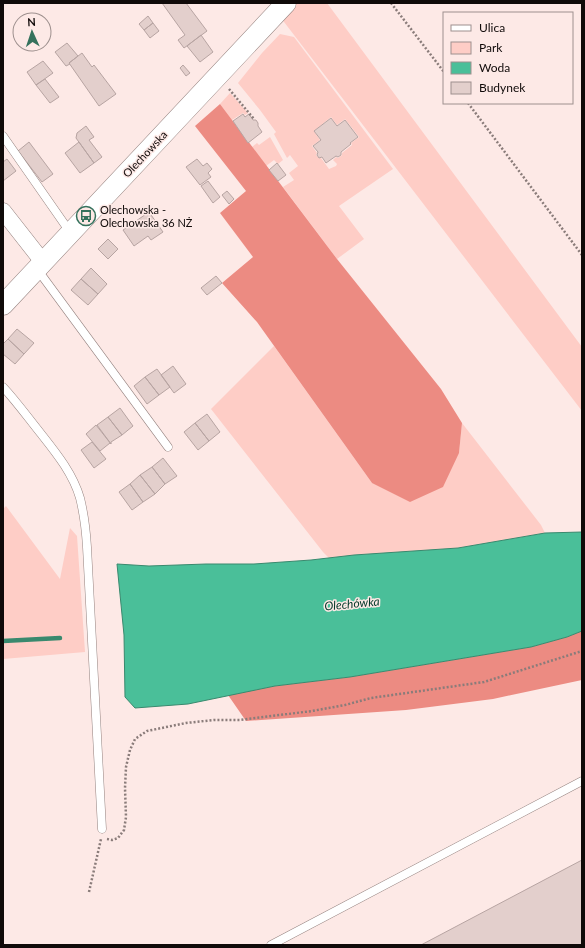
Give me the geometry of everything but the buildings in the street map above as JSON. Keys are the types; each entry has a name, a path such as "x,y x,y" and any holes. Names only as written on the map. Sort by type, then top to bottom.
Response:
{"street":[{"name":"Olechowska","path":"3,305 286,3"},
{"path":"3,212 40,266"}],"lane":[{"path":"3,136 71,232"},
{"path":"40,266 168,447"},
{"path":"3,387 18,404 62,462 75,484 81,504 88,547 102,829"},
{"path":"271,945 582,781"}],"path":[{"path":"390,3 443,71"},
{"path":"218,76 254,119"},
{"path":"469,104 582,255"},
{"path":"102,829 103,835 107,840 118,838 124,830 126,817 126,767 134,739 146,731 186,723 214,720 240,720 312,711 345,705 371,698 484,682 582,651"},
{"path":"89,892 100,846 102,829"}],"green space":[{"path":"296,3 327,3 582,347 582,411 281,18"},
{"path":"280,34 294,37 393,169 339,206 364,239 337,259 283,187 294,180 289,173 298,166 290,155 287,158 274,134 276,132 238,83 262,53","holes":["331,117 337,125 345,119 359,137 351,143 352,145 342,153 342,155 333,160 337,164 329,169 321,158 316,155 317,153 312,146 320,140 314,131"]},
{"path":"230,93 248,113 245,115 243,113 232,120 220,104"},
{"path":"270,137 283,160 278,164 274,160 266,166 252,147 257,143 259,145"},
{"path":"274,346 372,483 459,453 462,423 541,525 545,533 458,548 329,558 211,409"},
{"path":"6,506 60,579 70,528 77,536 85,652 3,659 3,509"}],"shaded area":[{"path":"220,104 337,259 441,389 462,423 459,453 443,487 410,502 372,483 257,322 222,283 253,257 220,213 246,191 195,126"},
{"path":"582,631 582,680 493,699 406,710 246,721 228,695 275,686 350,677 531,647 567,637"}],"water":[{"path":"582,532 582,631 567,637 531,647 350,677 275,686 188,704 135,708 125,697 124,635 117,564 149,566 254,564 458,548 545,533"}],"waterway":[{"name":"Olechówka","path":"3,641 60,638"}],"place":[{"name":"Olechowska - Olechowska 36 NŻ","path":"86,216"}]}
